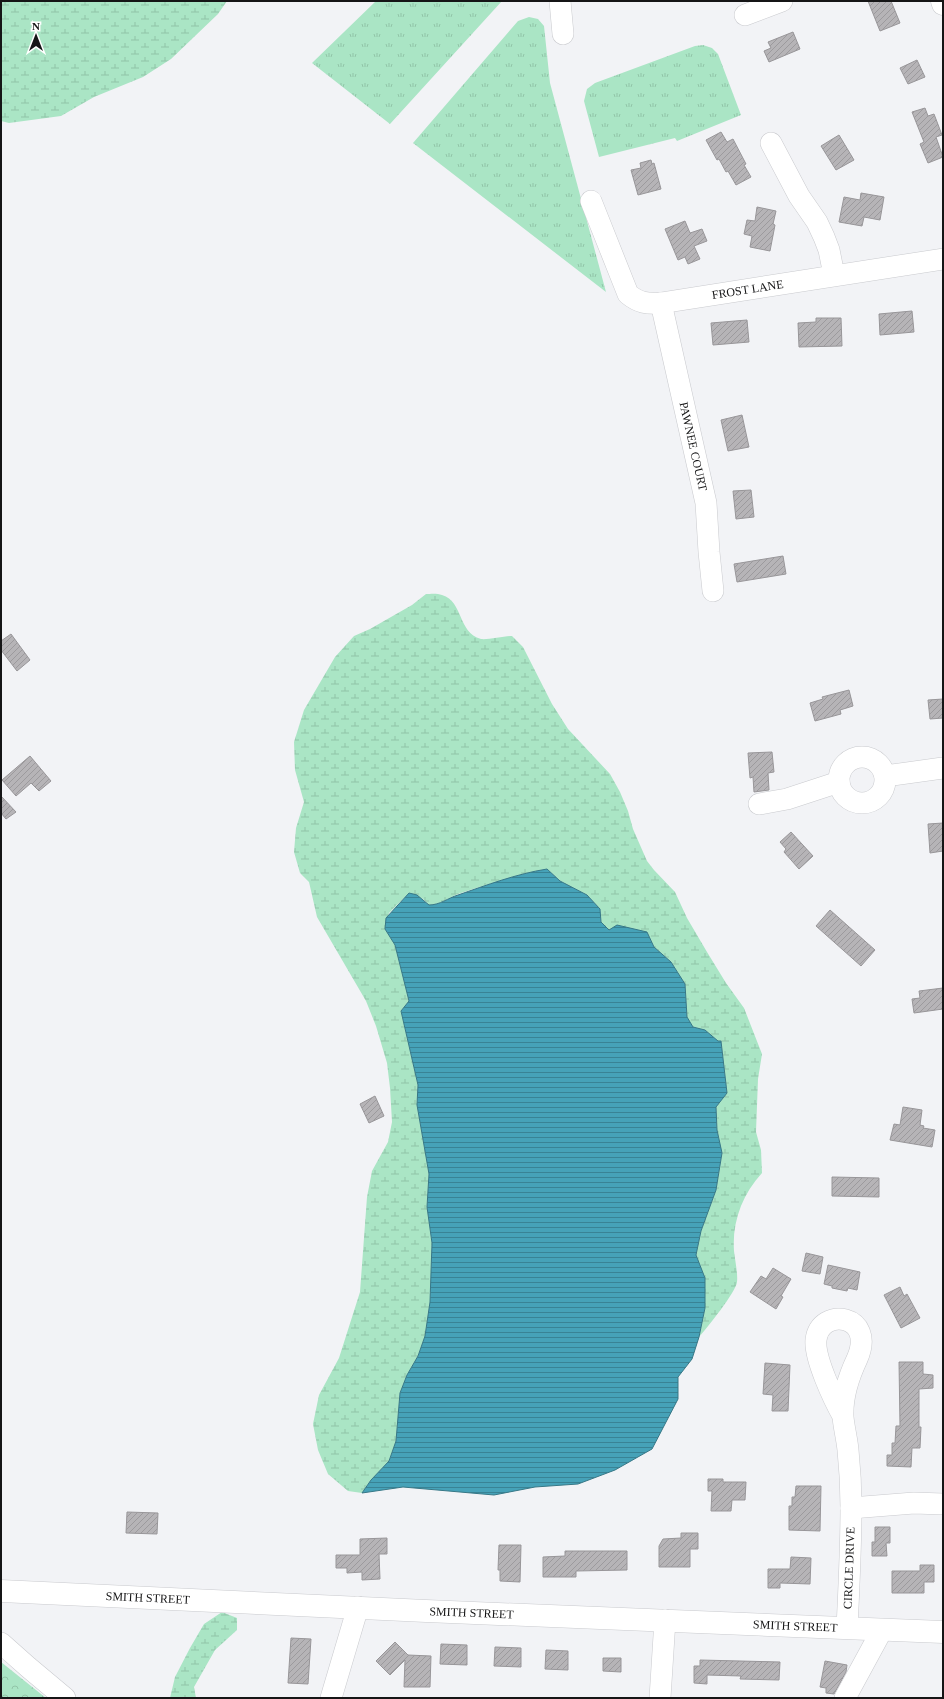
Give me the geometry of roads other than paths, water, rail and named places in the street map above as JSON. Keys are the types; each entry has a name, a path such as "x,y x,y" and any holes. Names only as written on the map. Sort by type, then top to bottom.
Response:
{"main road":[{"name":"SMITH STREET","path":"1,1591 426,1611 943,1632"}],"street":[{"path":"560,1 563,34"},
{"path":"745,15 782,1"},
{"path":"772,143 793,185 817,222 829,250 834,275"},
{"name":"FROST LANE","path":"591,202 628,294 636,301 645,304 661,303 943,258"},
{"name":"PAWNEE COURT","path":"661,303 706,503 713,591"},
{"path":"860,758 870,759 878,764 885,776 882,791 876,799 866,803 856,803 847,798 841,789 839,782 840,774 844,766 852,760 860,758"},
{"path":"885,776 943,768"},
{"path":"759,804 787,799 839,782"},
{"name":"CIRCLE DRIVE","path":"843,1416 850,1470 851,1508 847,1628"},
{"path":"851,1508 914,1503 943,1504"},
{"path":"331,1698 358,1607"},
{"path":"660,1698 665,1620"},
{"path":"845,1698 882,1630"},
{"path":"1,1642 65,1698"}],"water":[{"path":"547,869 560,881 587,895 600,909 601,922 609,930 617,925 647,932 654,947 671,962 685,984 687,1017 693,1027 705,1030 718,1041 721,1041 727,1093 716,1107 717,1130 722,1153 716,1190 701,1231 696,1255 705,1278 705,1308 699,1337 692,1359 678,1377 678,1399 652,1449 615,1470 578,1484 535,1487 494,1495 403,1487 362,1493 371,1480 389,1461 396,1441 400,1393 407,1375 418,1356 425,1336 430,1302 432,1243 427,1207 429,1174 417,1105 418,1085 401,1011 409,1001 395,945 385,929 386,918 409,893 417,895 429,905 433,905 454,896 502,880"}]}
